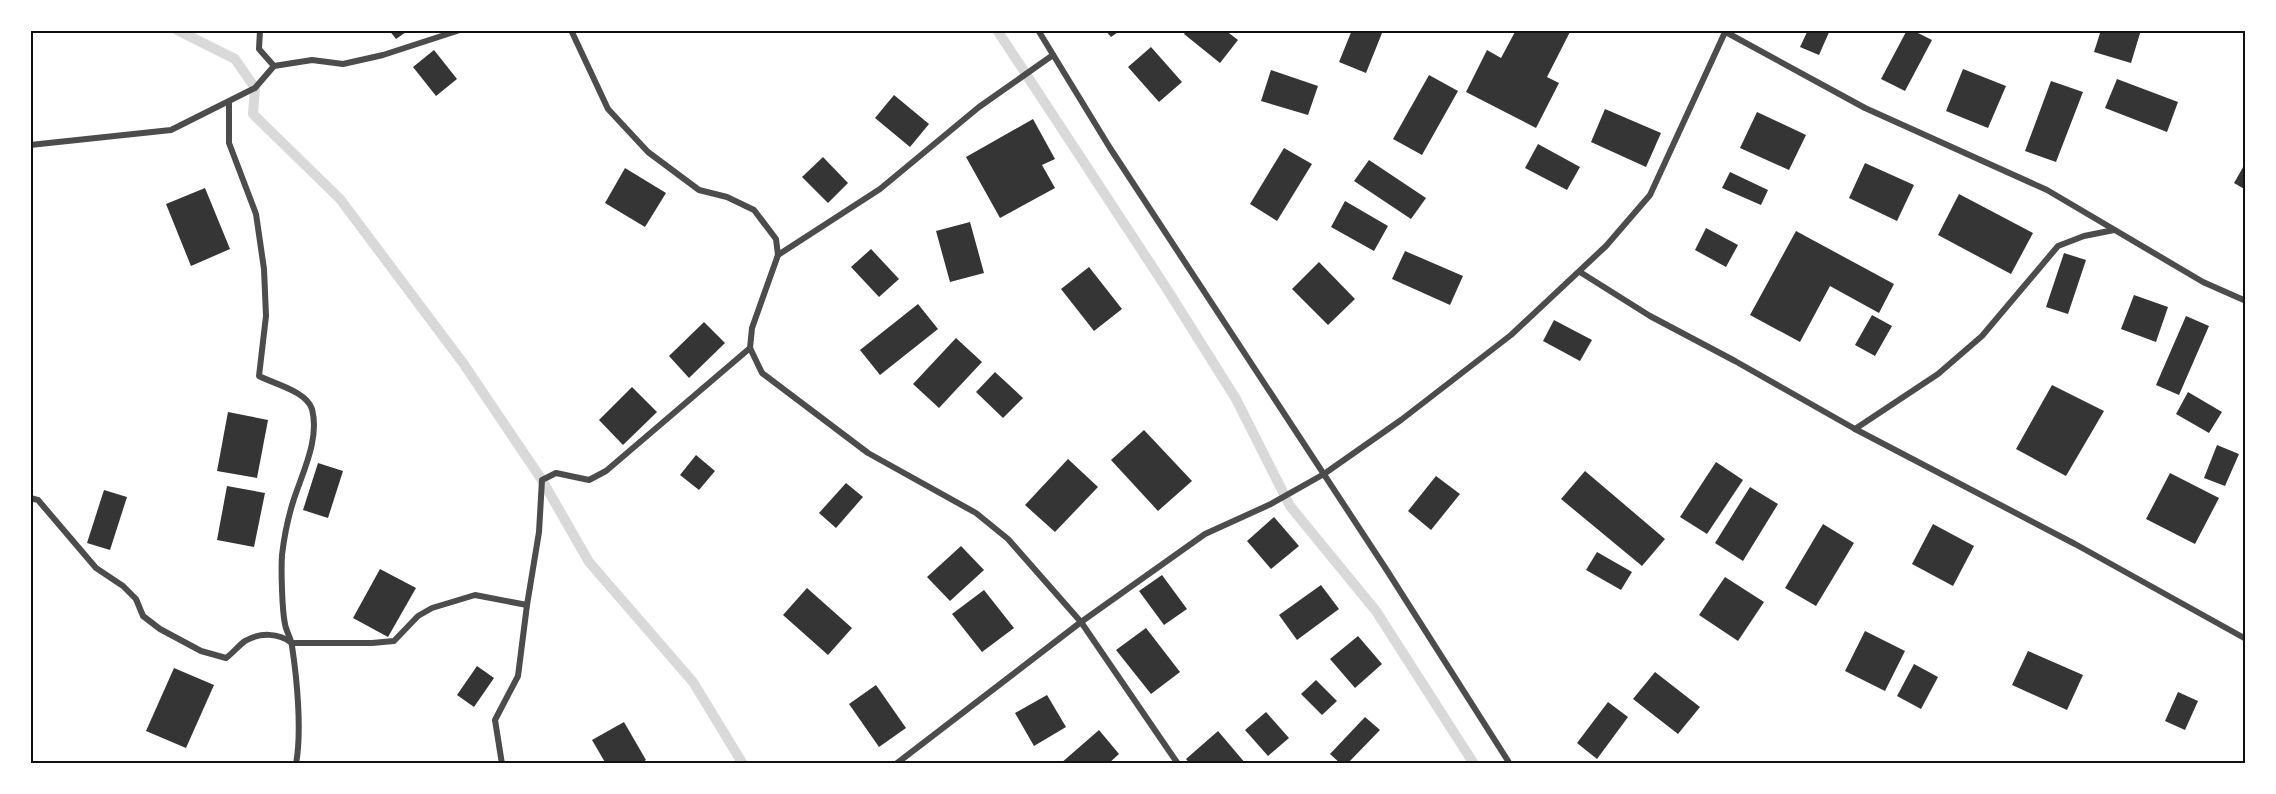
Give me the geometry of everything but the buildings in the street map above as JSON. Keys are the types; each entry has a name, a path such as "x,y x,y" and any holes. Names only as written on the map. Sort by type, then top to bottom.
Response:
{"street":[{"path":"260,30 259,49 273,66"},
{"path":"30,145 171,130 255,88 273,66 312,60 343,64 383,55 460,30"},
{"path":"571,30 608,109 648,152 699,190 727,197 754,210 776,239 778,255 753,328 750,348 762,373 868,453 976,513 1008,539 1081,622 1178,764"},
{"path":"1038,30 1123,167 1510,764"},
{"path":"896,764 1081,622 1205,534 1271,504 1324,474 1401,420 1502,342 1580,272 1650,195 1724,31 1865,108 2047,190 2204,282 2246,301"},
{"path":"778,255 880,189 979,107 1053,55"},
{"path":"229,102 229,143 256,214 264,269 267,316 259,376 289,388 306,401 311,406 314,424 310,453 292,504 282,556 285,625 292,643 298,721 296,764"},
{"path":"1855,429 1938,374 1982,336 2058,246 2084,236 2114,230"},
{"path":"1580,272 1650,316 1855,429 2075,544 2246,639"},
{"path":"502,764 495,720 518,676 539,532 542,480 556,473 589,480 606,471 750,348"},
{"path":"30,498 38,500 96,568 123,586 136,599 143,616 160,629 201,651 226,658 245,641 261,635 284,636 292,643 394,641 418,616 432,608 475,595 527,605"}],"waterway":[{"path":"177,30 235,59 255,88 253,114 340,199 463,363 542,480 589,562 693,682 743,764"},
{"path":"997,30 1165,286 1236,399 1290,506 1376,611 1474,764"}]}
